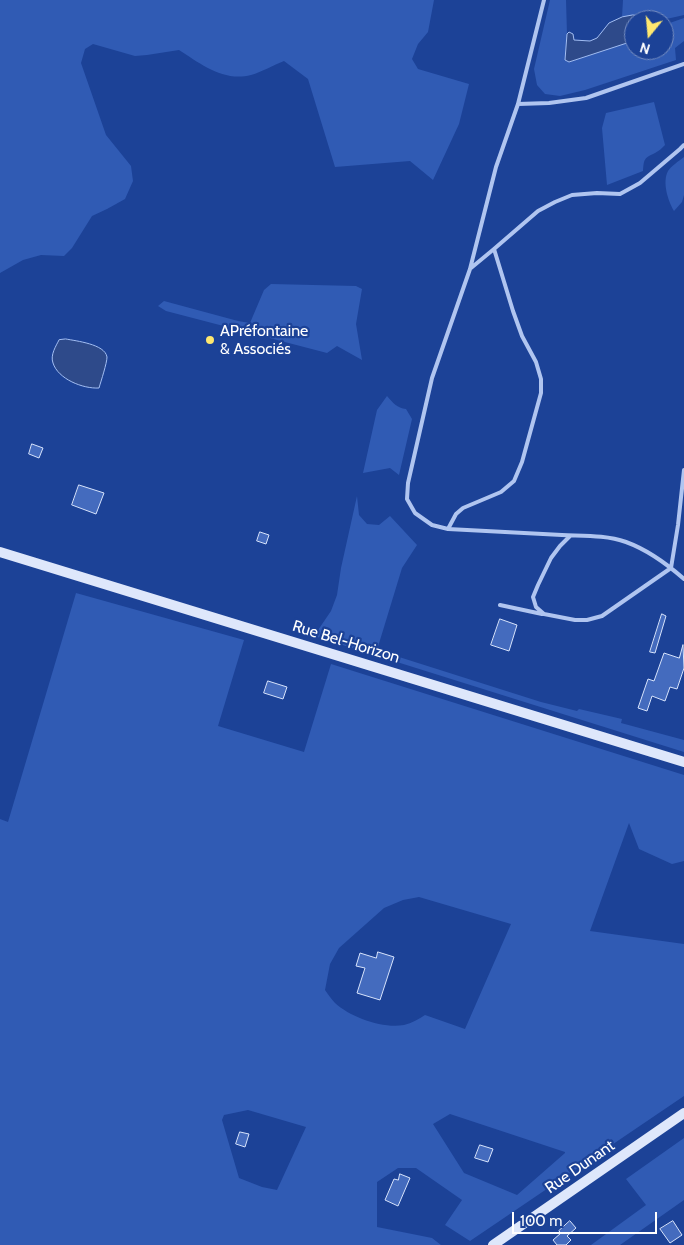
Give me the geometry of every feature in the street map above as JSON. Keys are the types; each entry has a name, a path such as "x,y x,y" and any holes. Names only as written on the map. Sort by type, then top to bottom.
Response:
{"street":[{"name":"Rue Bel-Horizon","path":"0,552 684,762"},
{"name":"Rue Dunant","path":"493,1245 684,1113"}],"lane":[{"path":"544,0 518,104 496,167 470,269 432,378 408,483 407,500 415,513 432,525 448,529 594,536 624,541 644,549 684,579"},
{"path":"518,104 549,103 586,98 684,64"},
{"path":"470,269 538,211 572,195 620,194 640,183 684,144"},
{"path":"448,529 456,514 463,508 501,492 514,481 522,462 541,392 541,379 536,362 522,336 494,248"},
{"path":"500,605 576,620 587,620 602,616 671,568 684,470"},
{"path":"544,614 536,607 533,597 551,558 570,536"}],"shaded area":[{"path":"0,0 434,0 428,32 418,44 412,59 418,69 469,84 459,124 433,180 410,161 335,167 308,79 284,61 251,75 241,77 222,74 179,50 135,56 93,44 85,49 81,63 106,135 131,166 133,181 125,199 92,216 72,248 64,256 41,255 23,260 0,273"},
{"path":"550,0 566,0 567,34 565,59 569,62 624,44 624,60 674,60 674,22 684,18 684,41 675,48 676,60 585,90 560,96 545,94 537,85 534,69"},
{"path":"623,0 684,0 684,15 674,17 674,10 624,10 624,17 622,17"},
{"path":"624,17 624,44 569,62 565,60 567,34 569,32 573,34 574,40 590,41 597,38 609,23"},
{"path":"654,102 665,145 644,161 643,171 607,185 602,128 606,113"},
{"path":"684,157 684,195 682,202 674,211 666,191 666,175 671,167"},
{"path":"271,284 356,286 362,289 356,324 362,360 337,346 327,353 166,311 158,306 164,301 250,323 264,290"},
{"path":"66,339 96,346 105,353 107,360 99,388 86,387 72,382 56,369 52,360 54,351 59,340"},
{"path":"387,396 393,403 406,409 412,419 399,475 390,468 363,473 377,410"},
{"path":"357,496 359,515 367,524 379,525 390,516 417,545 402,568 377,650 541,702 622,719 621,723 684,740 684,752 314,636 331,611 337,595"},
{"path":"76,593 244,640 218,726 304,752 331,664 684,775 684,861 672,864 639,849 629,823 590,931 684,944 684,1096 470,1241 445,1225 462,1200 416,1168 398,1168 377,1182 377,1227 432,1238 441,1245 0,1245 0,819 8,822","holes":["419,897 511,924 465,1029 425,1015 415,1021 396,1026 367,1021 341,1008 325,990 330,964 339,948 384,908 403,900","248,1110 306,1127 277,1190 262,1187 239,1178 222,1120 224,1115","450,1114 565,1153 517,1195 464,1173 433,1124"]},
{"path":"684,1138 684,1200 620,1245 591,1245 646,1205 626,1179"}],"building":[{"path":"32,444 43,448 39,458 29,454"},
{"path":"79,485 104,493 96,514 72,505"},
{"path":"260,532 269,535 266,544 257,541"},
{"path":"662,614 666,616 655,653 650,652"},
{"path":"500,619 517,625 509,651 491,645"},
{"path":"683,645 684,668 677,689 670,687 665,701 652,696 647,711 638,708 648,679 654,681 664,653 679,658"},
{"path":"268,681 287,687 283,699 264,693"},
{"path":"378,952 394,957 380,1000 357,993 365,968 356,966 360,953 376,958"},
{"path":"240,1132 249,1134 245,1147 236,1144"},
{"path":"480,1145 493,1149 488,1162 475,1158"},
{"path":"400,1174 410,1178 398,1206 385,1200 394,1179 398,1180"},
{"path":"570,1221 576,1228 567,1236 571,1240 566,1245 557,1245 553,1240 561,1233 559,1231"},
{"path":"673,1221 682,1235 670,1243 660,1229"}],"place":[{"name":"APréfontaine & Associés","path":"210,340"}]}
